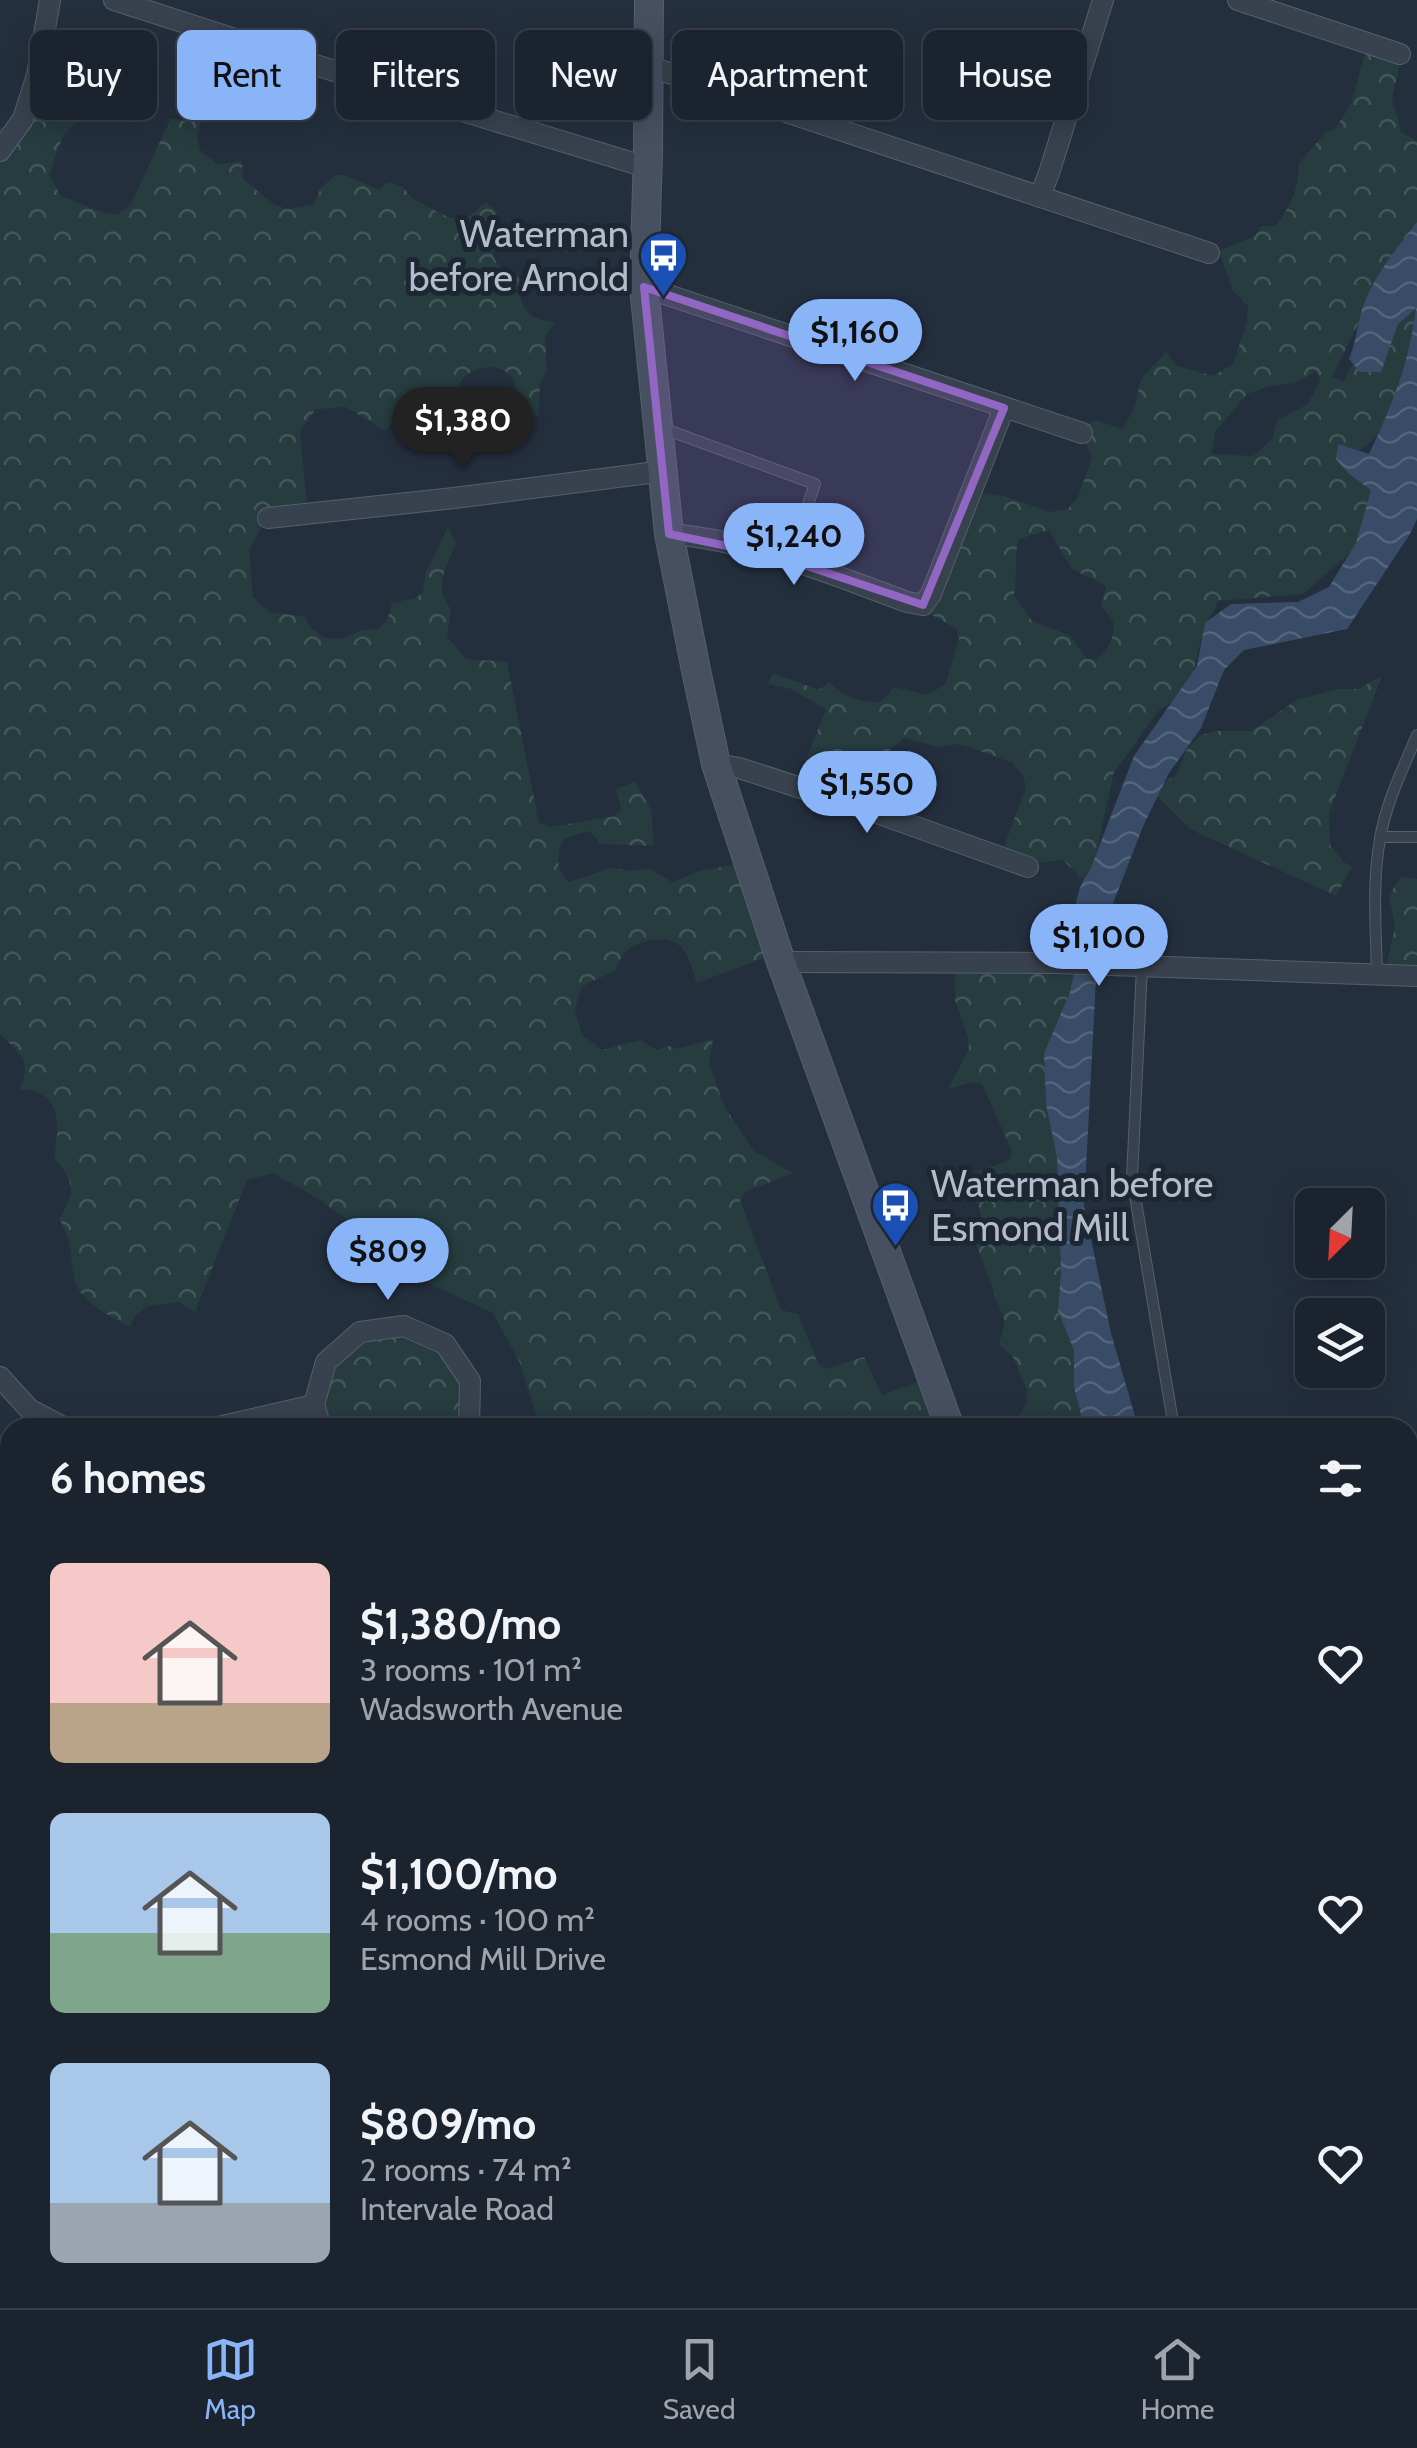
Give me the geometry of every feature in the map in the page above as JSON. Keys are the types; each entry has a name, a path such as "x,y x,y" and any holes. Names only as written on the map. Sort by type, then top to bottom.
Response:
{"main road":[{"path":"649,0 649,30"},
{"path":"648,120 644,287 669,534 716,764 781,962 946,1418"}],"street":[{"path":"0,151 24,119 37,76 50,0"},
{"path":"114,0 171,9 381,86 646,166"},
{"path":"1040,197 1103,0"},
{"path":"1238,0 1400,54"},
{"path":"652,67 1210,253"},
{"path":"644,287 1082,433"},
{"path":"669,534 701,536 788,560 923,605 931,594 1004,408"},
{"path":"268,518 664,471"},
{"path":"716,764 860,807 1028,867"},
{"path":"781,962 1142,966 1417,976"},
{"path":"318,1418 314,1404 326,1362 360,1332 404,1326 445,1344 470,1381 470,1418"},
{"path":"0,1377 29,1410 45,1418"},
{"path":"256,1418 314,1404"}],"lane":[{"path":"659,426 815,484 788,560"},
{"path":"1377,975 1376,874 1380,837 1390,798 1417,734"},
{"path":"1380,837 1417,838"},
{"path":"1142,966 1132,1178 1172,1418"}],"highlighted area":[{"path":"644,287 1004,408 923,605 780,557 669,534"}],"green space":[{"path":"1369,39 1403,49 1392,99 1401,132 1417,141 1417,232 1377,285 1332,377 1343,382 1360,352 1417,298 1417,345 1384,430 1356,454 1376,494 1373,515 1350,553 1303,594 1218,601 1203,632 1188,693 1159,710 1114,772 1097,849 1090,870 1082,879 1063,860 1026,864 1002,852 1026,787 1023,776 1013,763 969,747 938,747 904,738 891,748 865,802 799,778 826,709 791,689 768,684 773,673 819,690 829,682 847,695 873,702 881,702 894,687 926,695 945,685 959,639 957,629 925,611 973,492 1005,496 1050,512 1068,509 1078,497 1092,458 1079,428 1096,420 1122,429 1134,409 1141,379 1166,352 1177,366 1213,376 1233,364 1247,322 1248,306 1233,291 1219,251 1255,236 1261,226 1275,226 1293,197 1299,163 1326,132 1335,129 1351,104","holes":["1316,371 1321,379 1308,404 1277,421 1272,439 1253,456 1211,454 1215,432 1247,394 1296,383","1049,530 1072,569 1106,586 1101,604 1112,619 1114,630 1096,660 1087,659 1071,636 1032,621 1014,595 1019,539"]},
{"path":"30,96 30,120 82,120 61,141 49,176 61,196 107,214 118,214 131,204 171,118 202,120 197,136 200,151 218,164 242,161 243,179 275,205 287,209 313,205 321,188 335,175 345,175 379,190 388,182 403,187 413,199 450,218 470,216 486,202 497,212 493,256 502,271 519,275 522,302 530,314 555,322 545,337 547,370 540,384 538,417 518,416 515,383 510,375 493,367 465,376 456,395 438,408 398,412 386,431 346,407 316,409 300,431 307,507 268,515 249,550 253,598 270,612 306,617 309,626 324,638 343,639 359,631 378,629 387,621 392,603 416,598 423,592 426,572 448,527 456,543 442,585 451,609 447,637 466,659 507,662 539,823 550,827 615,816 621,809 616,789 635,782 651,810 654,846 600,844 588,831 563,839 558,862 564,878 569,882 611,868 650,869 672,882 700,871 738,864 775,954 697,983 680,946 661,940 639,944 623,954 615,971 581,989 575,1010 581,1034 602,1050 641,1040 656,1050 669,1046 677,1049 713,1039 709,1063 724,1106 754,1151 793,1173 745,1192 740,1200 781,1310 798,1314 818,1364 825,1369 864,1357 882,1395 930,1378 946,1418 537,1418 520,1363 493,1313 381,1261 388,1249 317,1198 273,1173 247,1180 195,1312 179,1302 148,1306 135,1316 130,1327 84,1296 75,1281 69,1242 59,1219 69,1201 71,1187 54,1157 55,1111 44,1096 20,1089 25,1071 22,1058 0,1034 0,127 17,128"},
{"path":"1382,676 1329,813 1330,845 1352,867 1336,896 1190,829 1156,795 1176,775 1187,749 1201,735 1251,731 1298,699 1339,689 1358,689"},
{"path":"1401,877 1417,879 1417,979 1386,968 1395,926 1389,895"},
{"path":"1040,950 1076,963 1070,992 1044,1053 1046,1104 1057,1158 1061,1271 1058,1310 1074,1351 1074,1387 1082,1418 1017,1418 1027,1403 1027,1390 1013,1357 999,1344 1005,1322 976,1244 985,1231 985,1220 971,1174 1010,1160 1012,1151 982,1084 973,1082 948,1089 969,1049 955,1000 955,960 1040,957"},
{"path":"427,1331 476,1383 478,1418 315,1418 314,1400 346,1339"}],"water":[{"path":"1417,222 1417,519 1347,629 1244,650 1224,670 1201,728 1169,773 1144,824 1110,911 1096,979 1084,1207 1111,1333 1135,1418 1082,1418 1074,1387 1074,1351 1058,1310 1061,1271 1057,1158 1046,1104 1044,1053 1070,992 1076,963 1064,959 1077,896 1134,756 1197,666 1205,623 1231,604 1298,602 1329,587 1356,543 1371,490 1336,459 1338,444 1369,454 1399,383 1416,308 1398,324 1381,372 1360,372 1349,359 1369,293"}],"place":[{"name":"Waterman before Arnold","path":"664,298"},
{"name":"Waterman before Esmond Mill","path":"896,1248"}]}
